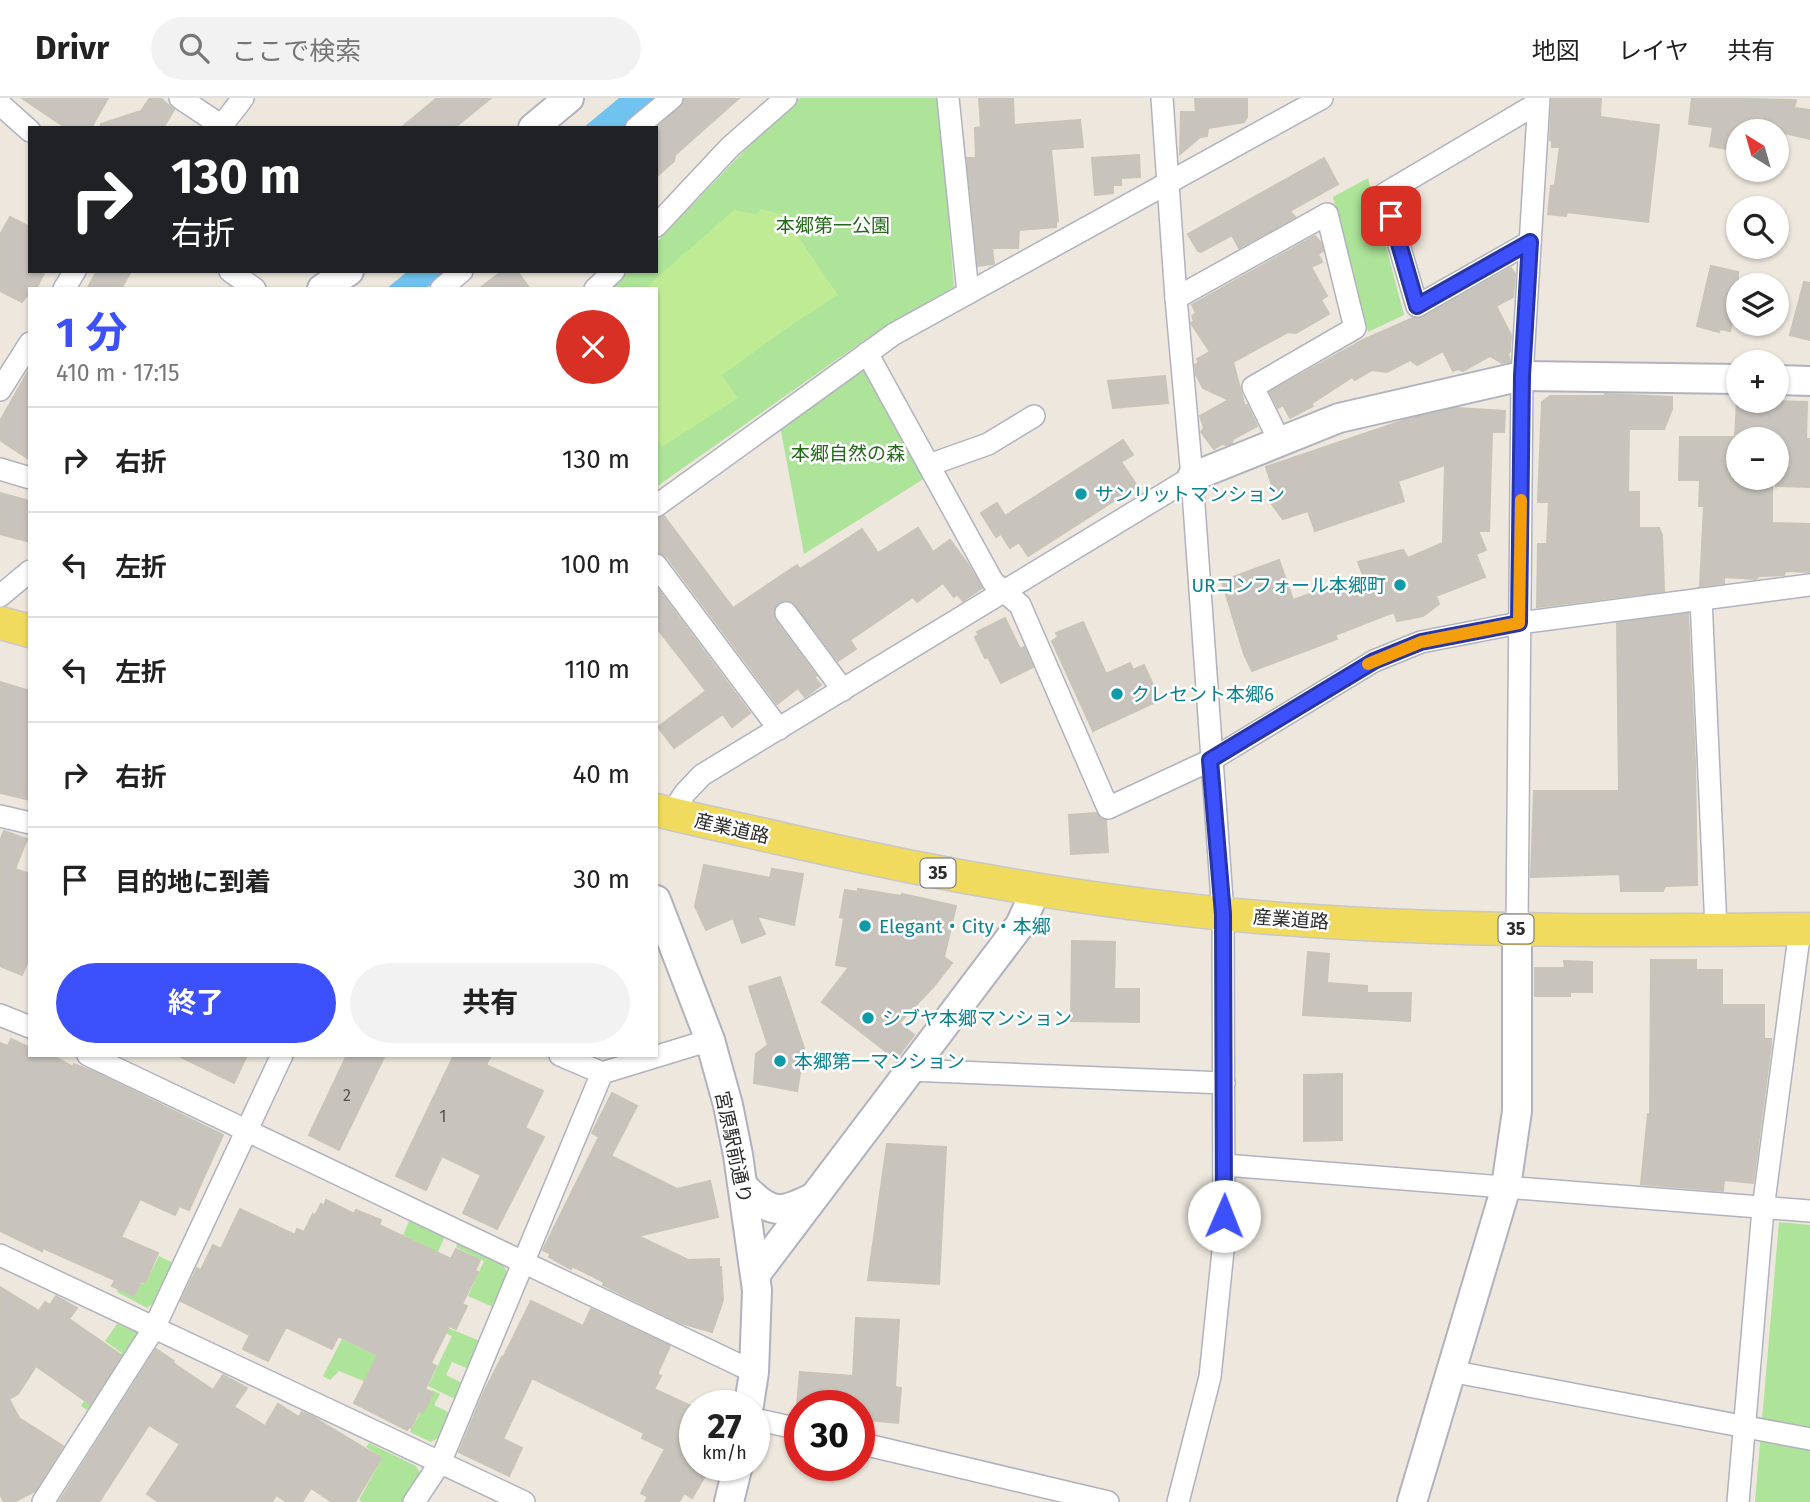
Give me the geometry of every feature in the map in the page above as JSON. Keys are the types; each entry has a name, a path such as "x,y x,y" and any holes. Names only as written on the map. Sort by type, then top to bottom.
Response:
{"main road":[{"name":"産業道路","path":"664,812 877,861 1036,890 1223,914 1313,921 1517,929 1805,929"}],"street":[{"path":"180,98 220,126"},
{"path":"222,126 243,98"},
{"path":"535,126 569,98"},
{"path":"638,126 672,98"},
{"path":"658,224 730,147 786,98"},
{"path":"948,98 968,293"},
{"path":"1162,98 1223,914 1224,1241 1210,1377 1178,1502"},
{"path":"658,504 894,334 1322,98"},
{"path":"1412,1502 1506,1187 1517,1111 1522,376 1539,101"},
{"path":"1530,242 1417,306 1384,194 1539,101"},
{"path":"0,104 28,130"},
{"path":"0,123 28,130"},
{"path":"1176,298 1327,214 1355,328 1253,387 1280,442"},
{"path":"233,273 252,287"},
{"path":"325,287 346,273"},
{"path":"443,287 460,273"},
{"path":"597,287 612,273"},
{"path":"0,390 28,346"},
{"path":"867,353 993,582 1020,606 1108,808 1210,760 1374,661 1421,642 1519,623 1810,585"},
{"path":"664,812 702,775 1192,478 1280,442 1339,418 1522,376 1726,379"},
{"path":"1789,381 1810,382"},
{"path":"929,465 988,444 1034,416"},
{"path":"0,469 28,477"},
{"path":"658,568 779,729"},
{"path":"0,596 28,573"},
{"path":"1701,599 1716,929"},
{"path":"786,613 843,690"},
{"path":"0,816 28,823"},
{"path":"756,1274 1020,925 1036,890"},
{"name":"宮原駅前通り","path":"658,905 709,1040 728,1105 744,1187 756,1274 757,1315 751,1390"},
{"path":"1738,1502 1763,1209 1805,929"},
{"path":"0,1015 28,1026"},
{"path":"658,1056 709,1040"},
{"path":"92,1057 754,1372"},
{"path":"43,1502 154,1328 281,1057"},
{"path":"565,1057 602,1073 654,1057"},
{"path":"909,1070 1224,1083"},
{"path":"414,1502 440,1463 602,1073"},
{"path":"1225,1165 1810,1211"},
{"path":"744,1187 760,1203 773,1210 790,1208 814,1196"},
{"path":"0,1255 524,1502"},
{"path":"1450,1371 1810,1439"},
{"path":"875,1447 1108,1502"},
{"path":"729,1502 734,1481"}],"green space":[{"name":"本郷第一公園","path":"800,98 939,98 954,287 866,339 658,486 658,287 610,287 625,273 658,273 658,241 743,152"},
{"path":"1368,178 1404,315 1368,332 1333,197"},
{"path":"761,209 781,214 838,295 722,375 738,398 662,447 658,440 658,287 646,287 734,210 756,214"},
{"name":"本郷自然の森","path":"865,363 930,475 804,554 780,426"},
{"path":"410,1219 445,1236 426,1279 412,1283 429,1248 403,1235"},
{"path":"1779,1222 1810,1225 1810,1502 1755,1502"},
{"path":"458,1241 503,1264 507,1273 493,1307 468,1296 484,1261 456,1247"},
{"path":"159,1256 175,1264 158,1300 147,1308 117,1292 118,1289 135,1296 141,1283 145,1284"},
{"path":"431,1321 480,1341 469,1369 452,1362 446,1375 462,1383 455,1399 428,1386 452,1336 428,1326"},
{"path":"117,1324 142,1334 91,1413 81,1406 84,1401 88,1404 122,1353 105,1341"},
{"path":"342,1339 386,1360 388,1391 339,1371 330,1380 323,1376"},
{"path":"432,1390 440,1394 434,1405 450,1413 438,1438 431,1442 410,1432"},
{"path":"369,1443 416,1466 420,1473 402,1502 359,1500 382,1458 366,1447"}],"water":[{"path":"619,98 662,98 627,126 585,126"},
{"path":"406,273 445,273 427,287 388,287"}],"building":[{"path":"22,98 108,98 92,126 63,126"},
{"path":"150,98 160,98 174,110 164,126 101,126 101,124 141,111"},
{"path":"437,98 491,98 456,126 403,126"},
{"path":"685,98 739,98 675,155 674,161 658,175 658,126 680,108"},
{"path":"979,98 1013,98 1014,125 1080,120 1083,147 1051,149 1058,221 1056,227 1019,230 1018,248 992,248 994,264 978,266 967,158 976,158 975,128 981,127"},
{"path":"1195,98 1247,98 1247,117 1244,122 1208,128 1207,136 1200,137 1180,154 1181,112 1196,112"},
{"path":"1552,98 1601,98 1600,117 1659,125 1648,222 1567,212 1566,216 1548,214 1560,147 1552,147 1550,140"},
{"path":"1692,98 1796,100 1794,108 1810,110 1810,139 1789,134 1789,119 1726,119 1726,149 1710,146 1713,127 1689,124"},
{"path":"1139,155 1140,177 1121,178 1121,185 1113,185 1113,193 1095,195 1092,158"},
{"path":"1324,158 1338,184 1290,211 1295,217 1239,248 1232,235 1201,252 1198,251 1188,234"},
{"path":"10,217 28,226 28,273 44,273 37,287 28,287 28,295 22,302 0,291 0,235"},
{"path":"1315,236 1321,243 1323,251 1318,254 1322,262 1311,267 1327,296 1321,300 1329,314 1296,333 1288,332 1233,362 1245,407 1247,405 1257,426 1233,439 1232,443 1222,444 1214,449 1201,432 1204,428 1200,416 1229,400 1203,388 1196,375 1195,365 1199,362 1197,359 1210,352 1191,323 1194,321 1192,316 1196,313 1192,305"},
{"path":"1711,266 1738,272 1726,273 1726,330 1720,329 1719,332 1697,326"},
{"path":"1511,268 1515,274 1513,297 1496,306 1511,335 1508,353 1510,362 1502,363 1490,356 1463,371 1453,371 1443,351 1417,365 1410,360 1387,372 1372,370 1355,380 1352,377 1311,404 1313,406 1290,418 1283,405 1278,408 1270,392 1363,340 1413,318 1423,317"},
{"path":"96,273 130,273 122,287 88,287"},
{"path":"499,273 518,273 529,287 482,287"},
{"path":"1804,282 1810,283 1810,340 1790,335"},
{"path":"28,372 28,459 0,440 0,421"},
{"path":"1165,376 1168,403 1113,408 1108,381"},
{"path":"1605,394 1672,397 1672,409 1664,429 1629,429 1628,492 1639,492 1639,528 1659,528 1662,535 1664,591 1537,607 1538,544 1547,544 1549,502 1538,502 1542,402 1550,396"},
{"path":"1789,401 1807,402 1806,439 1810,439 1810,487 1789,486 1789,427 1736,427 1736,413 1789,413"},
{"path":"1456,408 1505,411 1504,432 1492,432 1489,531 1478,531 1486,550 1476,554 1485,577 1436,596 1439,604 1423,616 1397,621 1394,612 1335,635 1337,639 1252,671 1244,654 1222,581 1279,560 1293,600 1363,575 1358,562 1403,550 1408,558 1443,543 1445,465 1398,481 1404,501 1315,531 1308,511 1283,519 1271,503 1277,500 1266,467 1408,419"},
{"path":"1680,437 1726,437 1726,490 1772,490 1772,523 1810,524 1810,572 1785,571 1784,575 1759,576 1756,579 1724,577 1724,583 1700,586 1704,506 1699,506 1700,480 1679,480"},
{"name":"サンリットマンション","path":"1123,440 1133,455 1121,462 1137,486 1028,556 1019,542 1010,548 1001,534 996,537 981,513 997,503 1005,516"},
{"path":"0,493 28,500 28,541 0,534"},
{"path":"664,516 733,608 797,565 800,569 862,529 878,553 918,528 933,552 950,540 982,588 963,601 957,594 954,597 943,583 917,602 913,597 850,640 856,649 838,661 796,605 785,600 779,602 774,608 775,620 821,685 805,697 798,688 777,704 667,557 658,553 658,518"},
{"path":"658,590 750,713 732,727 723,714 674,748 658,727 706,691 658,630"},
{"path":"1688,614 1697,885 1665,886 1663,891 1621,891 1620,874 1531,877 1534,791 1619,791 1617,623"},
{"path":"1005,618 1020,649 1024,647 1033,667 1001,683 975,637 979,635 977,632"},
{"name":"クレセント本郷6","path":"1083,622 1106,674 1130,663 1133,670 1144,665 1160,700 1093,731 1052,641 1058,637 1056,633"},
{"path":"0,682 28,690 28,800 0,793"},
{"path":"1096,813 1106,821 1108,852 1071,854 1069,815"},
{"path":"4,831 27,839 15,869 28,873 28,962 22,975 0,966 0,841"},
{"path":"704,865 770,878 772,869 803,874 794,925 757,916 765,934 742,943 733,918 706,930 695,906"},
{"path":"858,889 901,896 902,894 956,906 944,957 952,963 899,1023 914,1035 896,1059 822,1002 849,967 836,965 844,918 840,917 845,890 858,892"},
{"path":"1072,941 1115,942 1114,989 1139,989 1139,1022 1071,1021"},
{"path":"1308,952 1329,954 1327,983 1367,986 1367,993 1411,993 1410,1021 1303,1015"},
{"path":"1651,960 1696,960 1696,970 1722,970 1722,1005 1764,1005 1764,1039 1771,1039 1771,1045 1753,1183 1724,1180 1723,1191 1641,1184 1650,1114"},
{"path":"1564,961 1592,962 1592,992 1570,992 1570,996 1535,996 1535,968 1565,968"},
{"path":"780,977 804,1048 797,1091 754,1083 756,1054 768,1045 749,987"},
{"path":"11,1039 28,1047 28,1057 55,1057 73,1067 74,1064 96,1073 223,1135 189,1210 179,1206 175,1215 140,1199 121,1237 158,1253 145,1283 141,1281 134,1296 112,1286 115,1280 0,1231 0,1043 8,1046"},
{"path":"181,1057 246,1057 234,1083"},
{"path":"346,1057 384,1057 339,1150 309,1135"},
{"path":"453,1057 490,1057 486,1065 543,1091 525,1128 544,1137 497,1229 463,1213 481,1175 442,1156 426,1190 396,1176"},
{"path":"1342,1074 1342,1140 1304,1141 1304,1075"},
{"path":"612,1093 637,1106 611,1156 677,1189 710,1181 718,1217 638,1236 688,1260 719,1259 723,1300 712,1332 681,1323 603,1285 604,1282 572,1266 571,1269 549,1257 551,1254 543,1250 599,1137 592,1133"},
{"path":"887,1144 946,1147 939,1284 868,1280"},
{"path":"326,1200 354,1214 356,1210 381,1220 379,1225 451,1259 456,1249 480,1260 475,1271 478,1272 462,1304 467,1306 456,1329 449,1326 431,1363 436,1366 425,1389 433,1393 423,1413 419,1411 411,1428 407,1430 354,1403 378,1355 338,1336 332,1349 286,1327 268,1361 243,1349 250,1335 181,1301 197,1268 201,1270 213,1245 221,1249 240,1209 295,1235 297,1229 304,1232 313,1214 315,1216"},
{"path":"0,1287 39,1311 45,1302 50,1305 56,1296 77,1308 69,1319 121,1355 90,1404 36,1366 18,1394 9,1399 19,1418 63,1446 35,1491 14,1502 4,1502 0,1494"},
{"path":"531,1301 583,1326 591,1309 670,1346 657,1374 661,1376 654,1389 679,1401 679,1481 702,1481 692,1498 684,1493 679,1502 645,1502 648,1497 641,1493 665,1449 642,1438 644,1433 532,1378 503,1439 522,1448 509,1476 459,1452 484,1392"},
{"path":"856,1318 899,1320 895,1387 901,1388 898,1423 875,1421 875,1390 798,1390 800,1372 853,1376"},
{"path":"156,1349 213,1390 223,1375 247,1388 234,1407 265,1426 278,1404 299,1417 302,1412 313,1417 381,1458 355,1502 332,1502 311,1488 302,1502 287,1502 276,1495 272,1502 159,1502 147,1494 180,1444 149,1425 99,1502 59,1502"}],"slow traffic":[{"path":"1368,664 1421,642 1519,623 1521,500"}],"place":[{"name":"サンリットマンション","path":"1081,494"},
{"name":"URコンフォール本郷町","path":"1400,585"},
{"name":"クレセント本郷6","path":"1117,694"},
{"name":"Elegant・City・本郷","path":"865,926"},
{"name":"シブヤ本郷マンション","path":"868,1018"},
{"name":"本郷第一マンション","path":"780,1061"}],"route":[{"path":"1224,1216 1223,914 1210,760 1374,661 1421,642 1519,623 1522,376 1530,242 1417,306 1391,216"}]}
